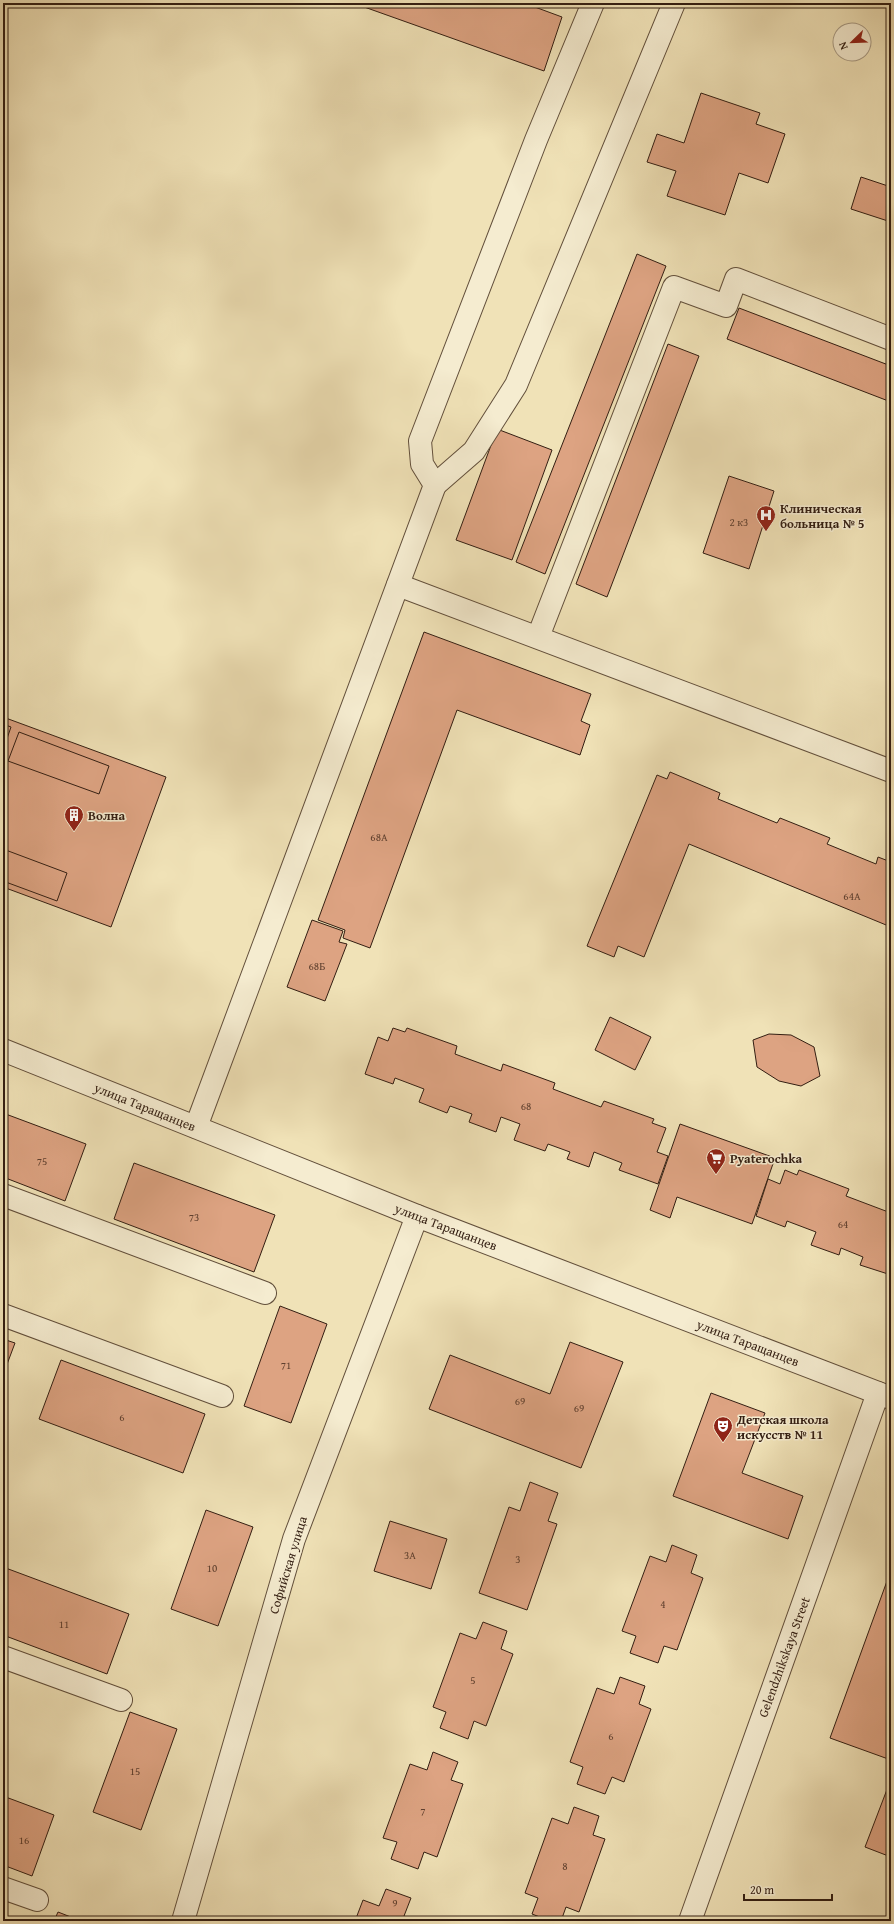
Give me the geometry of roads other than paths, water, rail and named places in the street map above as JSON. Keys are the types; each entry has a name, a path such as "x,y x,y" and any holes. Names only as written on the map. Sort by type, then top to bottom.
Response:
{"street":[{"path":"435,485 422,464 420,441 536,140 593,3"},
{"path":"196,1127 435,485 474,451 516,386 674,3"},
{"path":"538,636 674,287 726,306 736,279 891,339"},
{"path":"398,585 538,636 891,771"},
{"name":"улица Таращанцев","path":"3,1050 417,1216 885,1395"},
{"path":"3,1195 265,1293"},
{"name":"Софийская улица","path":"183,1921 294,1539 417,1216"},
{"path":"3,1315 222,1396"},
{"name":"Gelendzhikskaya Street","path":"690,1921 885,1395"},
{"path":"3,1657 121,1700"},
{"path":"3,1888 37,1900"}],"place":[{"name":"Клиническая больница № 5","path":"766,532"},
{"name":"Волна","path":"74,832"},
{"name":"Pyaterochka","path":"716,1175"},
{"name":"Детская школа искусств № 11","path":"723,1443"}]}
